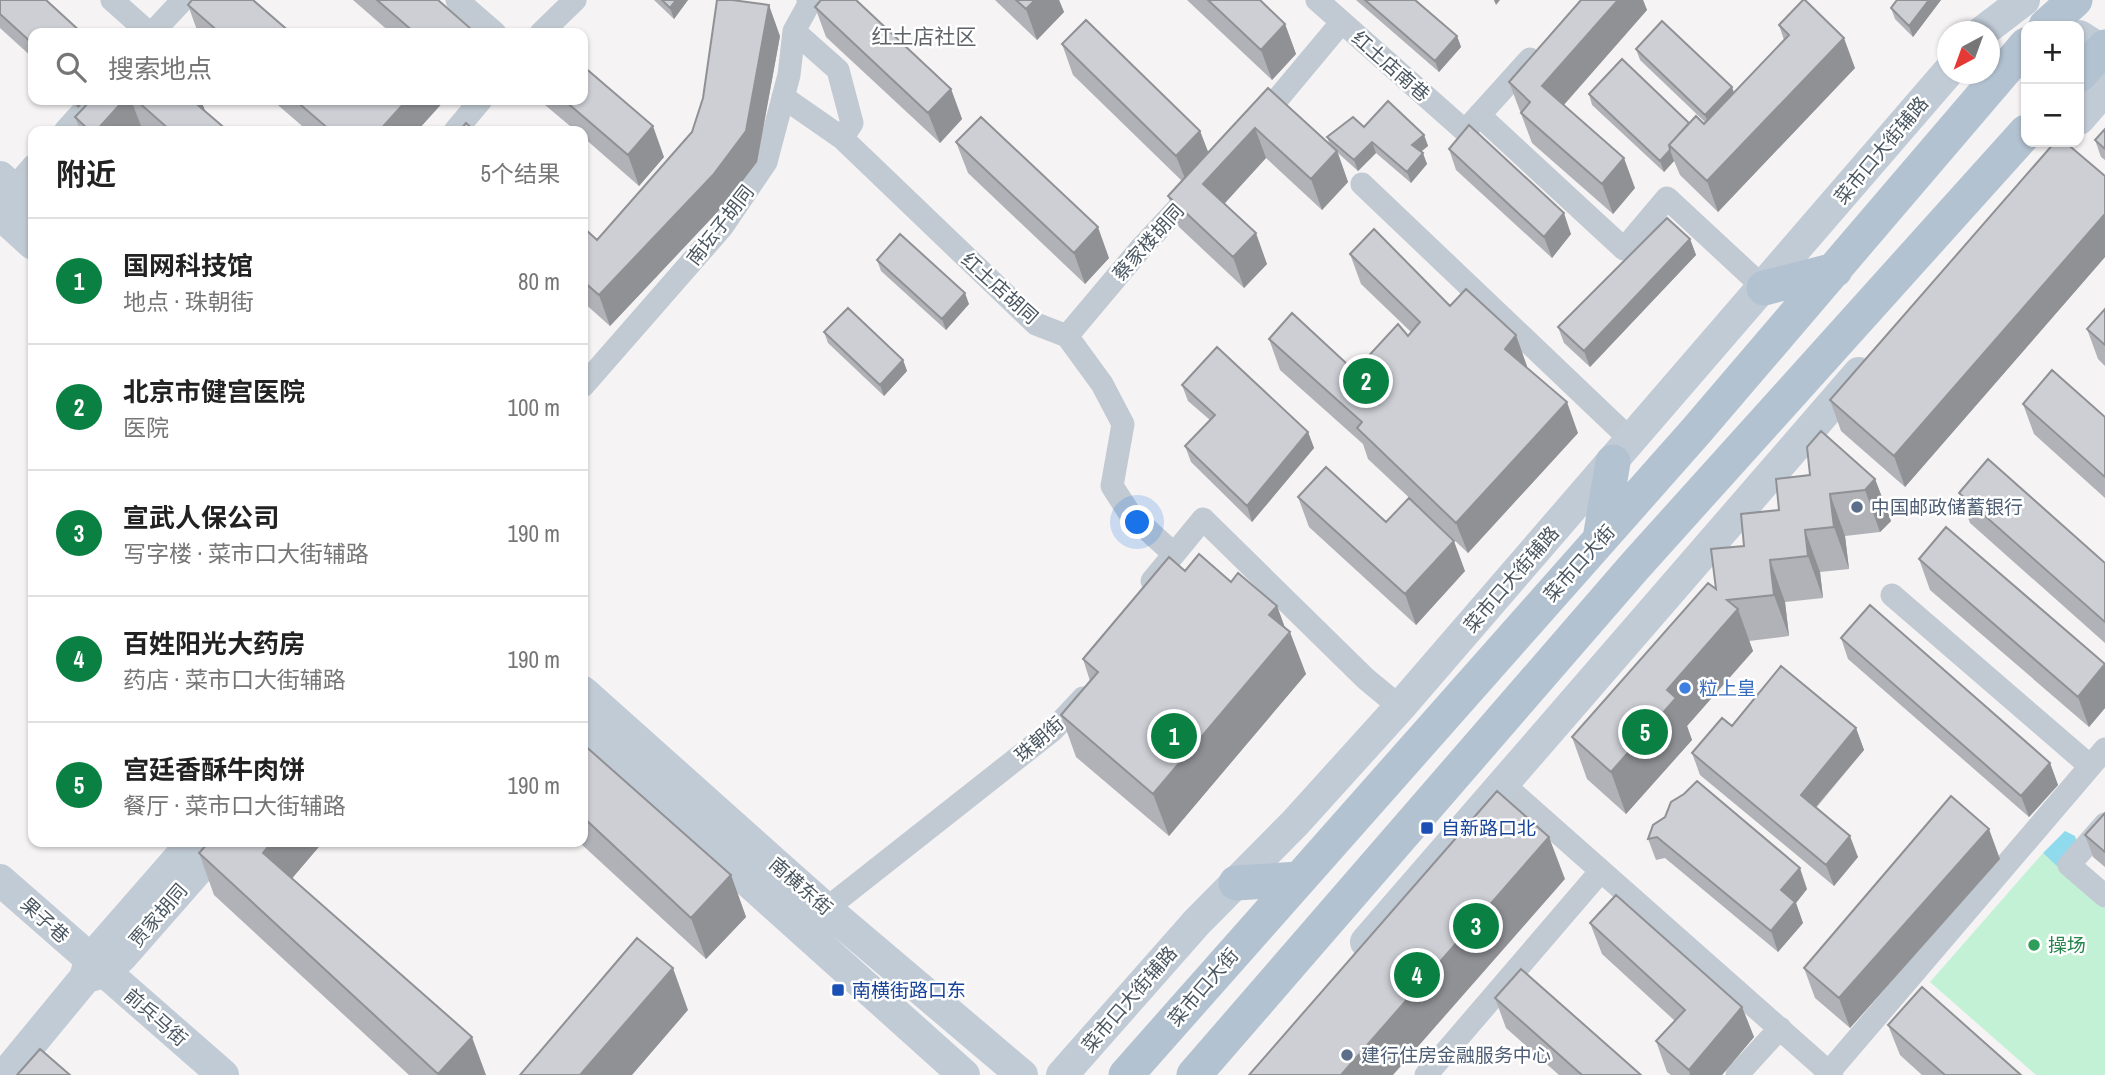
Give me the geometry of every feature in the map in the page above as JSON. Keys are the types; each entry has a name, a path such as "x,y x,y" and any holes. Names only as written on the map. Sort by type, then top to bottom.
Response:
{"main road":[{"name":"菜市口大街","path":"1126,1075 1600,539 1835,270 2021,51"},
{"path":"1194,1075 1635,566 2021,138"},
{"path":"1764,288 1835,270"},
{"path":"1600,539 1622,451"},
{"path":"1236,883 1299,879"}],"street":[{"path":"112,0 145,28"},
{"path":"156,28 183,0"},
{"path":"457,0 489,28"},
{"path":"546,28 575,0"},
{"path":"808,0 809,4 794,31 838,70 852,123 842,138"},
{"name":"红土店南巷","path":"1317,0 1341,23 1472,123 1624,250 1667,198 1764,288"},
{"path":"1244,139 1341,23"},
{"name":"南坛子胡同","path":"588,380 722,226 760,175 783,97 794,31"},
{"path":"2000,32 2021,31"},
{"path":"1472,123 1549,38"},
{"name":"菜市口大街辅路","path":"1062,1075 1197,922 1400,707 1938,84"},
{"path":"2084,113 2105,89"},
{"name":"红土店胡同","path":"783,97 842,138 1036,324 1067,336"},
{"path":"70,126 88,105"},
{"path":"459,126 477,105"},
{"name":"蔡家楼胡同","path":"1067,336 1141,247 1207,178"},
{"path":"1362,184 1622,451"},
{"path":"16,191 28,228"},
{"path":"1067,336 1102,384 1123,424 1112,486 1130,513 1174,554"},
{"path":"1349,961 1877,352"},
{"path":"1141,595 1203,519 1366,679 1400,707"},
{"path":"1503,784 1831,1074 2098,757 1892,594"},
{"name":"珠朝街","path":"826,909 1053,730 1098,682"},
{"name":"南横东街","path":"588,696 826,909 1022,1075"},
{"name":"南横东街","path":"588,737 964,1075"},
{"path":"2105,824 2069,865 2105,897"},
{"name":"贾家胡同","path":"5,1075 93,970 189,847"},
{"name":"贾家胡同","path":"93,970 217,847"},
{"path":"1426,1075 1600,872"},
{"name":"果子巷","path":"0,880 93,970"},
{"name":"果子巷","path":"0,905 93,970"},
{"name":"前兵马街","path":"93,970 197,1075"},
{"name":"前兵马街","path":"93,970 223,1075"},
{"path":"1737,1075 1780,1028"}],"green space":[{"name":"操场","path":"2043,853 2105,908 2105,1075 2036,1075 1930,982"}],"water":[{"path":"2065,831 2075,836 2077,842 2058,867 2043,853"}],"building":[{"path":"0,0 46,0 77,28 28,28 28,39 0,14"},
{"path":"192,0 253,0 285,28 214,28 188,5"},
{"path":"377,0 438,0 470,28 409,28"},
{"path":"662,0 676,0 670,8"},
{"path":"717,0 769,5 746,131 713,175 599,295 588,285 588,232 597,240 692,132 703,98"},
{"path":"821,0 856,0 951,89 928,113 815,7"},
{"path":"1016,0 1035,0 1026,9"},
{"path":"1208,0 1260,0 1285,24 1261,50"},
{"path":"1365,0 1415,0 1457,36 1435,61"},
{"path":"1581,0 1618,0 1542,86 1624,158 1602,184 1521,113 1530,102 1509,82"},
{"path":"1803,0 1844,38 1707,181 1669,145 1696,116 1704,124 1789,35 1779,25"},
{"path":"1897,0 1929,0 1909,26 1891,8"},
{"path":"1086,20 1200,131 1176,156 1062,44"},
{"path":"1662,21 1732,87 1705,115 1636,49"},
{"path":"1622,59 1689,123 1669,145 1670,150 1660,161 1589,94"},
{"path":"588,70 653,126 628,155 570,105 588,105"},
{"path":"1268,88 1337,151 1311,179 1255,128 1203,184 1256,233 1233,257 1168,196"},
{"path":"1388,101 1424,135 1412,145 1423,153 1407,172 1372,142 1354,160 1327,137 1353,117 1364,127"},
{"path":"86,105 119,105 101,126 85,126 75,117"},
{"path":"142,105 198,105 222,126 165,126"},
{"path":"301,105 402,105 384,126 325,126"},
{"path":"981,117 1098,227 1074,253 956,142"},
{"path":"1469,125 1564,213 1544,237 1449,149"},
{"path":"2105,129 2105,149 2095,140"},
{"path":"2051,147 2071,147 2105,176 2105,214 1894,456 1830,400"},
{"path":"1667,218 1690,239 1584,351 1558,327"},
{"path":"1374,229 1450,306 1466,289 1516,335 1505,349 1567,402 1456,523 1357,428 1362,422 1269,339 1292,313 1361,377 1371,369 1363,362 1398,324 1408,336 1420,322 1350,254"},
{"path":"900,234 965,293 942,319 877,260"},
{"path":"848,308 903,360 880,385 824,332"},
{"path":"2105,309 2105,345 2087,329"},
{"path":"1217,347 1308,432 1247,506 1185,446 1215,415 1182,385"},
{"path":"2052,370 2105,417 2105,477 2023,404"},
{"path":"1821,431 1875,479 1865,490 1830,494 1834,527 1805,530 1808,556 1770,560 1774,595 1727,600 1738,609 1667,690 1676,698 1611,772 1572,737 1708,583 1716,589 1711,549 1744,546 1741,514 1779,510 1776,479 1810,475 1807,447"},
{"path":"1988,459 2105,563 2105,622 1959,493"},
{"path":"1326,467 1386,522 1409,498 1454,541 1405,594 1298,497"},
{"path":"1946,527 2105,664 2078,697 1919,559"},
{"path":"1199,554 1231,582 1238,573 1277,606 1269,615 1290,632 1153,794 1061,715 1098,672 1083,659 1169,557 1185,571"},
{"path":"1870,605 2050,763 2021,796 1841,638"},
{"path":"1781,666 1856,728 1801,795 1850,836 1826,865 1692,753 1722,718 1732,726"},
{"path":"588,748 731,875 691,918 588,822"},
{"path":"1697,781 1800,868 1781,890 1795,902 1771,931 1657,837 1648,839 1653,825 1665,817 1671,802"},
{"path":"1497,791 1549,837 1341,1075 1249,1075"},
{"path":"1951,796 1989,829 1839,998 1804,968"},
{"path":"2105,813 2105,852 2085,835"},
{"path":"204,847 268,847 263,853 472,1037 438,1074 199,853"},
{"path":"1616,895 1742,1007 1689,1070 1656,1041 1685,1010 1590,923"},
{"path":"637,938 673,968 580,1075 520,1075"},
{"path":"1521,969 1641,1075 1582,1075 1495,998"},
{"path":"1922,987 2021,1075 1945,1075 1888,1025"},
{"path":"40,1049 70,1075 17,1075"}],"place":[{"name":"北京市健宫医院","path":"1366,381"},
{"name":"中国邮政储蓄银行","path":"1857,507"},
{"name":"粒上皇","path":"1685,688"},
{"name":"宫廷香酥牛肉饼","path":"1645,732"},
{"name":"国网科技馆","path":"1174,736"},
{"name":"自新路口北","path":"1427,828"},
{"name":"宣武人保公司","path":"1476,926"},
{"name":"操场","path":"2034,945"},
{"name":"百姓阳光大药房","path":"1417,975"},
{"name":"南横街路口东","path":"838,990"},
{"name":"建行住房金融服务中心","path":"1347,1055"}],"district":[{"name":"红土店社区","path":"924,36"}]}
